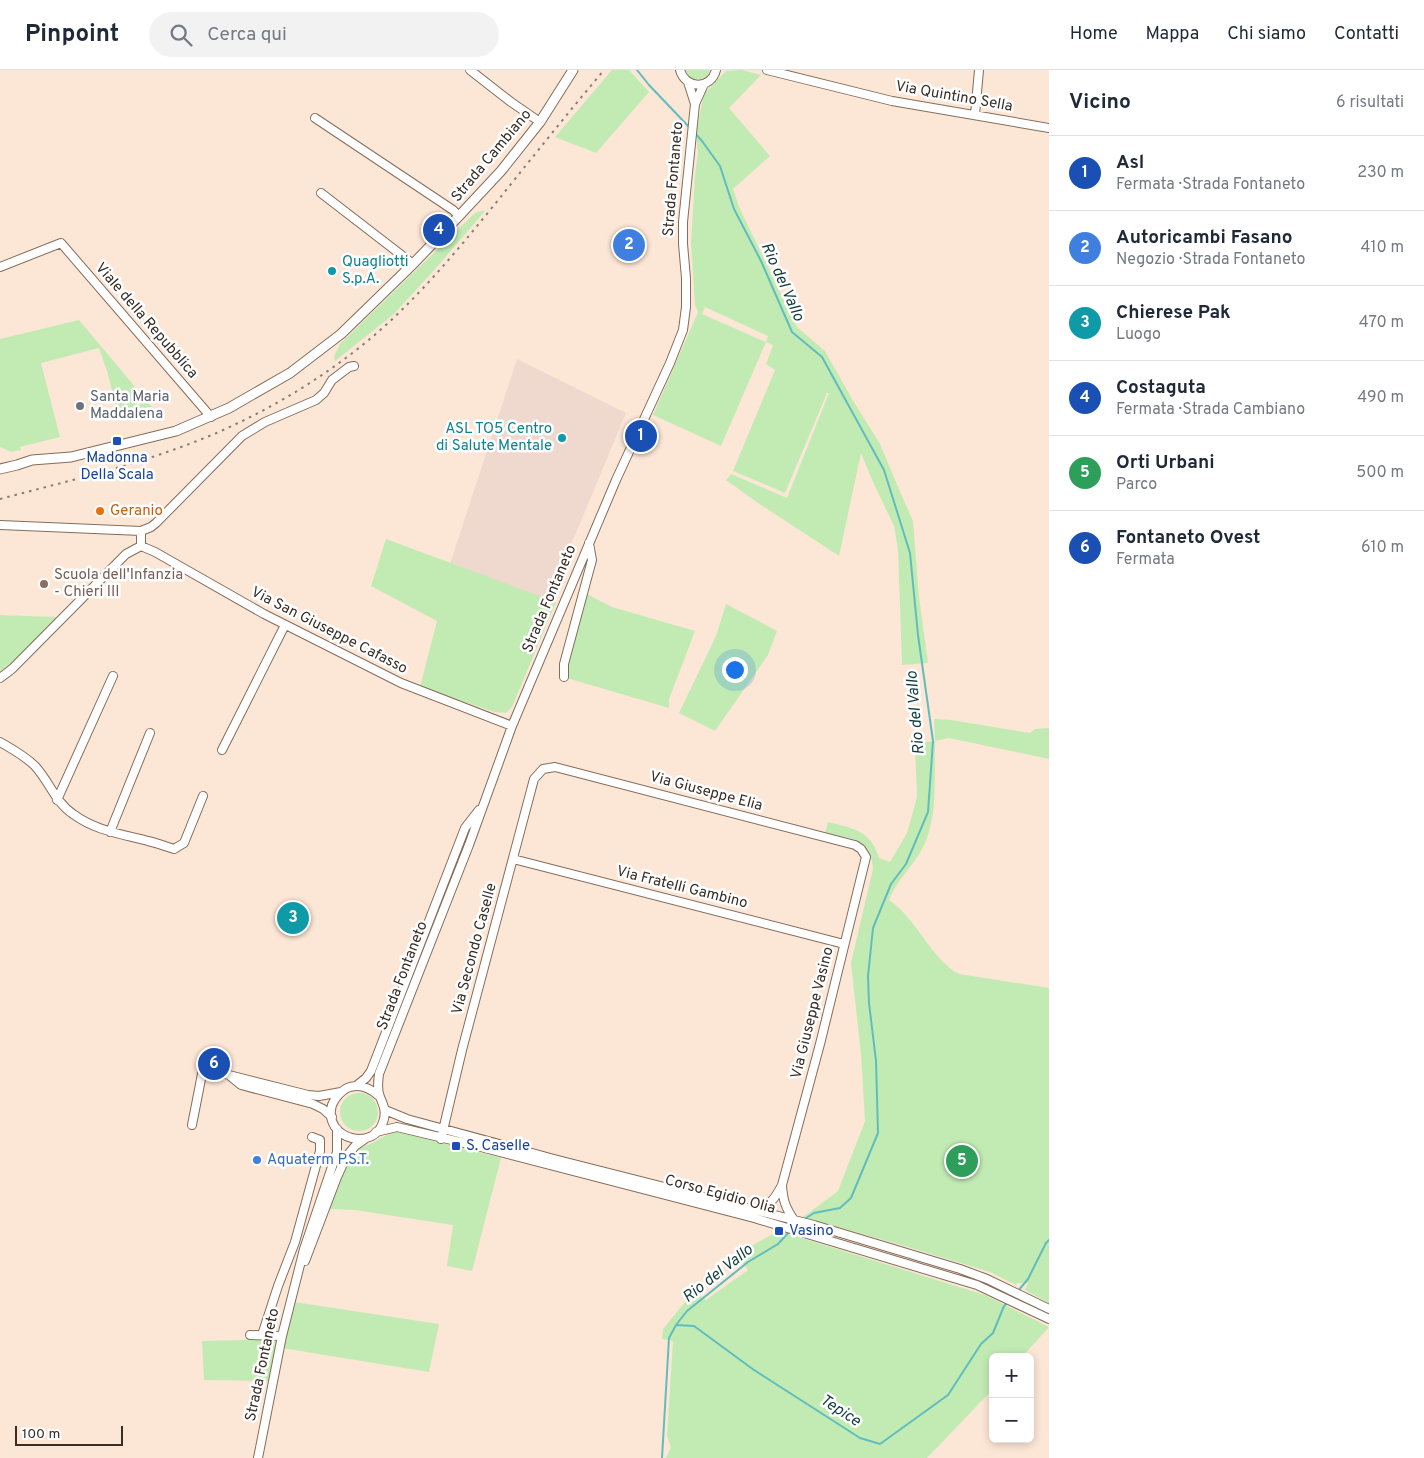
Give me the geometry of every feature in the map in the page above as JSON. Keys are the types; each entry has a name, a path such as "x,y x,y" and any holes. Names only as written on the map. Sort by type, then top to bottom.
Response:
{"main road":[{"name":"Strada Cambiano","path":"0,473 4,468 32,460 71,457 176,431 210,417 275,383 307,361 347,329 413,264 501,170 540,122 571,71"}],"street":[{"path":"470,70 540,122"},
{"name":"Strada Fontaneto","path":"680,70 688,82 695,104"},
{"name":"Via Quintino Sella","path":"767,70 786,73 892,101 1049,128"},
{"path":"974,115 979,70"},
{"path":"688,82 704,84 717,71"},
{"name":"Strada Fontaneto","path":"385,1110 379,1096 379,1074 469,845 512,726 589,543 683,330 686,307 686,278 683,222 695,104 704,84"},
{"path":"315,118 453,210 458,216"},
{"path":"321,193 413,264"},
{"name":"Viale della Repubblica","path":"0,268 61,243 210,417"},
{"path":"0,525 141,531 151,527 242,436 265,422 321,397 332,380 349,367 354,366"},
{"path":"0,678 12,670 126,554 141,546 141,531"},
{"path":"564,677 564,664 592,560 589,543"},
{"name":"Via San Giuseppe Cafasso","path":"141,546 155,552 264,614 401,683 512,726"},
{"path":"222,750 285,625"},
{"path":"57,800 113,676"},
{"path":"110,832 150,733"},
{"path":"0,742 35,766 57,800 72,814 110,832 174,849 184,843 203,796"},
{"name":"Via Giuseppe Elia","path":"542,769 555,767 855,845 861,849"},
{"name":"Via Secondo Caselle","path":"441,1138 464,1042 517,841 534,779 542,769"},
{"path":"356,1086 371,1071 465,828 484,804"},
{"name":"Via Giuseppe Vasino","path":"756,1210 768,1205 775,1198 782,1185 866,857 861,849"},
{"name":"Via Fratelli Gambino","path":"513,859 844,944"},
{"path":"192,1124 202,1074 206,1071 308,1095 319,1096 341,1092 356,1086 372,1090 379,1096"},
{"path":"228,1075 240,1085 313,1104 323,1109 332,1117 337,1129 342,1134 350,1138 366,1138"},
{"path":"332,1117 333,1103 341,1092"},
{"path":"297,1278 346,1157 355,1146 376,1132 381,1126 385,1110"},
{"name":"Corso Egidio Olia","path":"385,1110 407,1119 554,1159 814,1225 960,1269 1049,1308"},
{"name":"Corso Egidio Olia","path":"376,1132 398,1127 804,1232 967,1282 1004,1297 1049,1319"},
{"path":"297,1278 304,1249 337,1152 337,1129"},
{"path":"262,1336 295,1242 320,1151 320,1140 312,1136"},
{"name":"Via Giuseppe Vasino","path":"782,1185 783,1199 787,1210 794,1220"},
{"name":"Strada Fontaneto","path":"258,1458 282,1336 297,1278"},
{"path":"250,1335 282,1336"}],"shaded area":[{"path":"517,359 626,413 546,599 450,564"}],"green space":[{"path":"612,70 629,70 649,92 596,153 555,137"},
{"path":"685,70 710,70 705,77 697,79 691,78"},
{"path":"742,70 761,75 729,108 770,156 733,189 739,207 797,327 825,351 880,444 913,521 919,597 928,663 902,665 898,549 894,526 861,453 839,556 726,480 731,474 787,498 829,393 827,393 785,493 733,471 775,370 766,364 773,345 766,342 721,446 653,415 698,312 695,305 691,244 698,153 696,133 704,94 726,71","holes":["705,307 768,336 766,342 702,314"]},
{"path":"485,211 394,314 335,361 334,356 340,344 476,212"},
{"path":"79,320 152,407 119,416 99,348 41,363 60,437 20,447 21,450 11,452 0,447 0,339"},
{"path":"386,539 556,602 512,707 506,713 495,712 420,687 437,621 371,586"},
{"path":"585,593 612,607 695,631 669,699 669,708 567,678 566,671"},
{"path":"726,604 777,631 768,655 715,731 679,713 716,636"},
{"path":"0,615 57,617 23,653 0,671"},
{"path":"934,719 1030,733 1035,729 1049,728 1049,759 949,738 935,741"},
{"path":"935,741 935,790 933,814 927,838 889,900 908,917 940,959 959,974 1049,988 1049,1303 1025,1290 1028,1283 1017,1283 1016,1285 990,1272 803,1217 838,1191 865,1121 861,1054 851,963 873,869 868,851 864,845 858,841 825,833 828,822 860,832 871,841 879,858 890,862 907,833 917,797 915,743"},
{"path":"359,1093 372,1099 378,1112 372,1125 359,1131 346,1125 340,1112 346,1099"},
{"path":"395,1132 501,1158 472,1271 447,1266 453,1225 355,1210 329,1209 345,1169 359,1147 369,1145"},
{"path":"779,1231 985,1295 1049,1327 1026,1353 989,1353 989,1393 927,1458 666,1458 671,1447 667,1435 673,1341 662,1339 663,1329 694,1291 706,1300 748,1270 736,1254"},
{"path":"294,1302 439,1324 429,1372 282,1348"},
{"path":"202,1341 277,1341 269,1381 204,1380"}],"waterway":[{"name":"Rio del Vallo","path":"637,70 689,127"},
{"name":"Rio del Vallo","path":"694,132 720,166 734,209 761,261 792,332 822,357 884,470 910,553 918,635 933,741 928,812 906,864 891,884 873,928 868,976 869,1003 876,1061 878,1133 851,1198 840,1208 814,1213 803,1220"},
{"name":"Rio del Vallo","path":"676,1325 687,1311 748,1262 778,1244 790,1231"},
{"name":"Tepice","path":"1018,1291 1028,1279 1049,1240"},
{"name":"Tepice","path":"662,1458 669,1338 676,1325 694,1326 754,1370 860,1438 880,1444 948,1395 981,1344 993,1333 1004,1306 1008,1302"}],"railway":[{"path":"0,499 119,467 206,437 275,404 333,367 387,324 430,281 604,70"}],"place":[{"name":"Costaguta","path":"439,230"},
{"name":"Autoricambi Fasano","path":"629,245"},
{"name":"Quagliotti S.p.A.","path":"332,271"},
{"name":"Santa Maria Maddalena","path":"80,406"},
{"name":"Asl","path":"641,436"},
{"name":"ASL TO5 Centro di Salute Mentale","path":"562,438"},
{"name":"Madonna Della Scala","path":"117,441"},
{"name":"Geranio","path":"100,511"},
{"name":"Scuola dell'Infanzia - Chieri III","path":"44,584"},
{"name":"Chierese Pak","path":"293,918"},
{"name":"Fontaneto Ovest","path":"214,1064"},
{"name":"S. Caselle","path":"456,1146"},
{"name":"Aquaterm P.S.T.","path":"257,1160"},
{"name":"Orti Urbani","path":"962,1161"},
{"name":"Vasino","path":"779,1231"}]}
